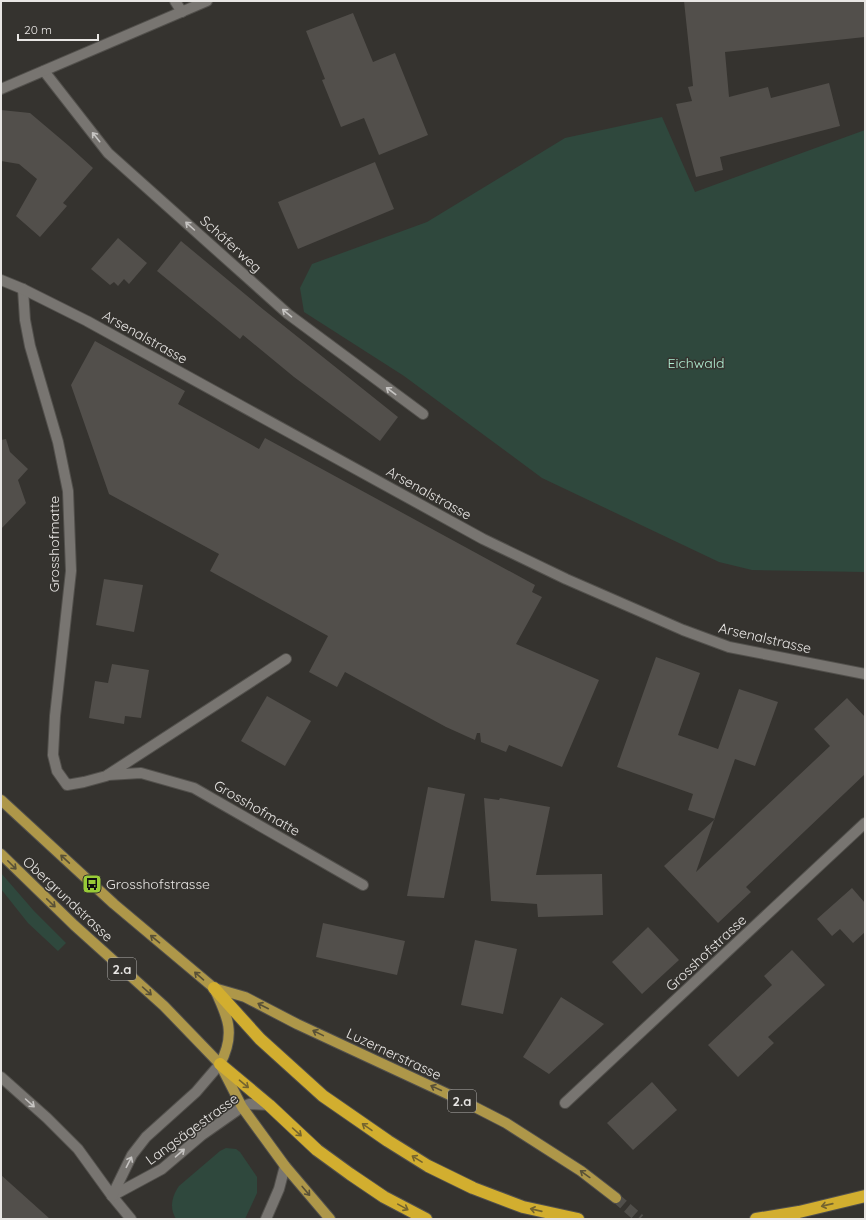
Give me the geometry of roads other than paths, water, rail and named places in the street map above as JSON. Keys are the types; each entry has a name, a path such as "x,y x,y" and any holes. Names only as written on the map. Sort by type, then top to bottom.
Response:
{"highway":[{"path":"214,988 260,1039 323,1096 388,1141 428,1166 473,1188 523,1207 576,1219"},
{"path":"220,1064 269,1105 317,1150 384,1197 426,1219"},
{"path":"756,1219 799,1212 865,1196"}],"main road":[{"name":"Obergrundstrasse","path":"1,800 114,904 214,988"},
{"name":"Obergrundstrasse","path":"1,854 74,925 164,1006 220,1064"},
{"path":"214,988 222,1005 229,1027 227,1052 220,1064"},
{"name":"Luzernerstrasse","path":"214,988 245,997 297,1024 467,1103 500,1120 544,1147 616,1198"},
{"name":"2.a","path":"220,1064 242,1107 285,1166 330,1219"}],"street":[{"path":"175,1 182,12"},
{"path":"1,89 207,1"},
{"name":"Schäferweg","path":"44,71 108,152 288,314 423,414"},
{"name":"Arsenalstrasse","path":"1,280 23,289 87,321 483,539 566,579 683,630 729,647 865,674"},
{"name":"Grosshofmatte","path":"23,289 24,320 30,346 58,442 69,499 71,572 55,716 53,755 57,772 67,785 106,776 140,773 194,788 363,885"},
{"name":"Grosshofmatte","path":"106,776 286,658"},
{"name":"Grosshofstrasse","path":"565,1103 865,823"},
{"name":"Langsägestrasse","path":"112,1196 132,1155 146,1137 196,1092 220,1064"},
{"path":"1,1077 47,1118 78,1149 112,1196 131,1219"},
{"name":"Langsägestrasse","path":"112,1196 162,1169 202,1135 242,1107 249,1104 269,1105"},
{"path":"266,1219 279,1189 285,1166"}],"tunnel":[{"path":"616,1198 640,1219"}],"place":[{"name":"Grosshofstrasse","path":"92,884"}],"park label":[{"name":"Eichwald","path":"696,363"}]}
